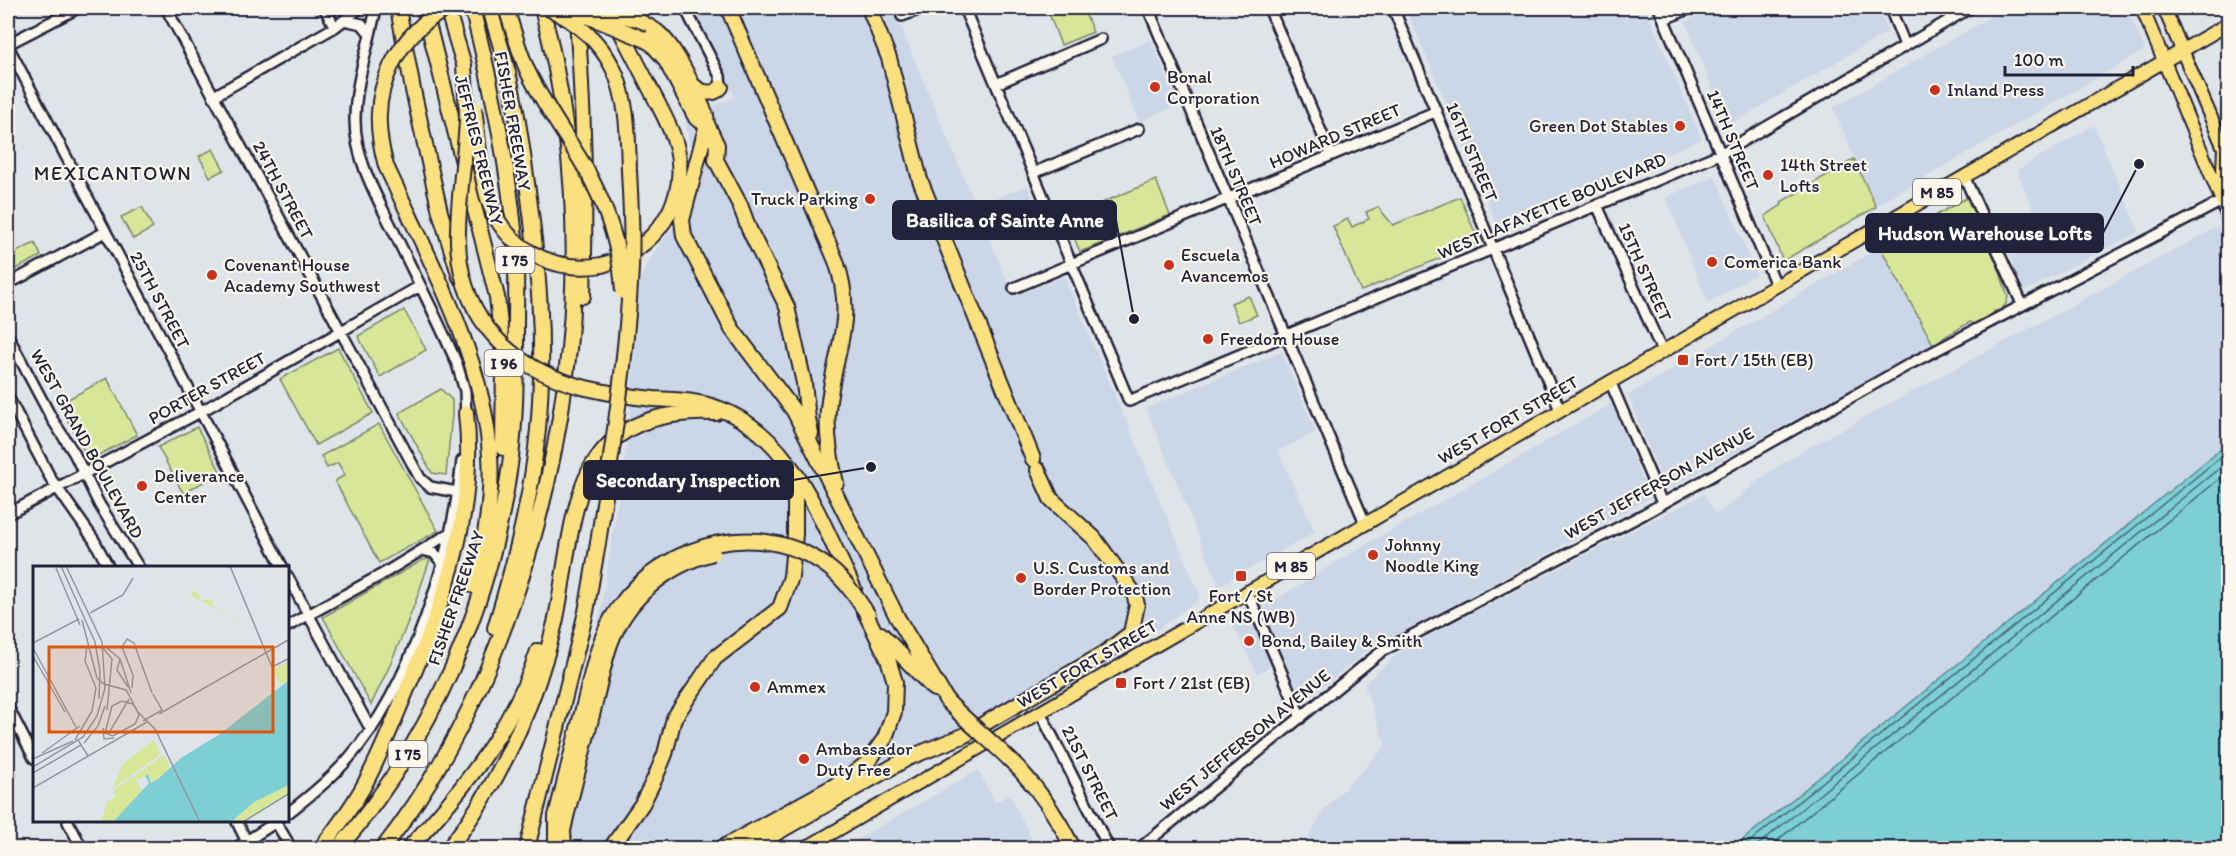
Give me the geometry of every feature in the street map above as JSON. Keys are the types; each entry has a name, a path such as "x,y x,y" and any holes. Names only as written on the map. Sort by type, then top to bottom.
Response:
{"highway":[{"path":"398,8 413,90 440,212 456,269 471,302 495,338 516,357 550,377 586,388 634,397 703,403 732,414 754,426 774,444 802,483 888,659 895,682 895,702 885,738 874,755 859,771 722,849"},
{"name":"JEFFRIES FREEWAY","path":"424,8 497,297 504,363 501,516"},
{"path":"460,648 488,517 490,472 487,429 474,366 461,331 386,166 378,119 380,95 392,64 415,32 431,18 448,8 472,98 487,195 498,220 516,243 538,257 566,266 602,265 636,251 660,226 675,194 679,171 676,147 669,125 611,8"},
{"name":"FISHER FREEWAY","path":"339,849 371,810 401,765 436,702 460,648 481,590 501,516 510,465 515,404 515,240 493,98 472,8"},
{"path":"469,710 507,589 524,524 534,468 541,390 541,324 534,232 515,106 490,8"},
{"path":"506,8 528,73 587,171 602,201 611,226 620,270 626,339"},
{"name":"I 75","path":"383,849 432,779 469,710 504,629 536,527 555,452 569,355 574,297 573,196 564,107 542,8"},
{"path":"527,849 593,581 620,402 631,278 631,200 622,94 614,69 599,46 582,28 548,8"},
{"path":"567,8 652,44 665,59 696,118 707,119"},
{"path":"569,355 583,298 584,250 582,105 576,8"},
{"path":"596,8 633,19"},
{"path":"611,8 660,35 672,49 707,119 717,145 716,160 740,205 783,298 800,362 808,419 818,459"},
{"path":"728,8 840,272 846,317 830,397 827,430 829,454 843,508"},
{"path":"750,849 909,758 963,736 1105,653 1131,633 1137,605 1136,597 1094,538 1051,499 920,180 889,58 869,8"},
{"path":"464,65 467,117 458,243 461,268 471,302"},
{"path":"685,74 699,90 714,92 721,87"},
{"path":"721,87 709,106 682,220 682,233 732,329 794,411 897,617 947,701"},
{"path":"449,849 491,783 524,717 555,623 581,490 599,456 615,438 646,421 668,414 696,412 732,414"},
{"path":"321,849 351,807 371,773 418,664 446,589 460,540 466,494 469,446 466,413"},
{"path":"611,849 642,804 655,778 665,754 674,718 716,657 780,608 791,576 795,534 795,498 774,444"},
{"path":"565,849 563,831 599,647 616,611 632,591 654,570 679,555 694,549 732,541 748,541 765,542 790,548 815,558 833,571 849,587 883,638 1021,771 1060,824 1073,849"},
{"path":"409,849 468,781 505,727 534,664 567,557"},
{"path":"556,849 554,834 556,816 588,710"}],"main road":[{"path":"2142,8 2225,199"},
{"path":"2164,8 2224,148 2225,199"},
{"name":"WEST FORT STREET","path":"806,849 1247,591 2229,24"},
{"path":"2191,123 2210,114"}],"street":[{"path":"8,44 78,8"},
{"name":"24TH STREET","path":"166,8 420,478 430,487 458,492"},
{"path":"324,8 335,27"},
{"path":"214,96 335,27 360,8"},
{"path":"290,811 329,779 371,730 392,692 419,632 442,563 458,492 466,413 462,379 450,347 378,199 361,159 357,140 355,122 358,84 376,8"},
{"path":"685,8 720,76 721,87"},
{"path":"902,16 924,8"},
{"path":"964,8 1071,264"},
{"name":"18TH STREET","path":"1148,8 1365,523"},
{"path":"1269,8 1331,155"},
{"name":"16TH STREET","path":"1393,8 1560,410"},
{"name":"14TH STREET","path":"1659,8 1776,285"},
{"path":"1664,19 1691,8"},
{"path":"1890,8 1905,45"},
{"name":"WEST LAFAYETTE BOULEVARD","path":"1071,264 1129,401 1722,153 1970,8"},
{"path":"344,20 362,24 370,34"},
{"path":"996,84 1101,39"},
{"name":"25TH STREET","path":"8,48 282,566"},
{"name":"HOWARD STREET","path":"1014,288 1437,111"},
{"path":"1033,173 1139,129"},
{"path":"1964,176 2022,304"},
{"path":"2225,199 2229,223"},
{"name":"WEST JEFFERSON AVENUE","path":"1140,849 1382,651 1662,503 1908,365 2225,199"},
{"name":"15TH STREET","path":"1597,205 1662,351"},
{"path":"8,284 105,232"},
{"name":"PORTER STREET","path":"8,514 200,412 420,286"},
{"name":"WEST GRAND BOULEVARD","path":"8,336 99,504 138,566"},
{"path":"1610,381 1662,503"},
{"path":"8,397 57,488 94,540 108,566"},
{"path":"290,625 450,533"},
{"path":"423,550 434,553 442,563"},
{"path":"290,581 371,730"},
{"path":"1247,591 1301,718"},
{"path":"8,707 33,756"},
{"name":"21ST STREET","path":"1040,712 1109,849"},
{"path":"69,823 82,849"},
{"path":"238,823 249,845"},
{"path":"236,849 249,845 275,823"},
{"path":"277,823 291,849"}],"shaded area":[{"path":"693,8 893,8 976,206 1027,186 1035,204 984,226 1014,297 1064,276 1123,414 1122,418 1125,418 1199,593 1199,600 1146,637 964,743 905,767 886,764 741,848 550,848 547,822 601,609 627,442 641,277 659,245 677,222 692,159 685,118 735,97"},
{"path":"1406,8 1645,8 1702,139 1497,225"},
{"path":"1715,8 1878,8 1888,32 1727,126 1685,21"},
{"path":"2006,8 2127,8 2145,50 1876,206 1833,108"},
{"path":"1151,40 1178,105 1139,122 1112,56"},
{"path":"2094,125 2139,232 2024,291 2005,243 2039,225 2017,170"},
{"path":"1715,176 1756,274 1708,303 1666,197"},
{"path":"2219,226 2228,247 2228,443 1733,848 1302,848 1324,810 1386,746 1364,684 1403,649 1704,494 1716,515 1770,471 1802,451"},
{"path":"1880,247 1933,344 1666,490 1628,395"},
{"path":"1281,352 1316,432 1278,451 1315,532 1219,586 1146,408"},
{"path":"1611,404 1650,498 1370,648 1303,703 1262,608 1341,559"},
{"path":"1250,613 1272,665 1257,674 1232,623"},
{"path":"978,770 995,802 1009,795 1037,848 842,848"}],"green space":[{"path":"1057,8 1083,8 1093,32 1061,45 1048,11"},
{"path":"213,149 224,170 210,177 199,156"},
{"path":"1854,159 1876,207 1783,261 1765,216 1782,205 1781,202"},
{"path":"1156,180 1170,215 1080,252 1066,218"},
{"path":"1460,197 1479,242 1361,291 1333,226 1348,219 1352,227 1369,219 1366,212 1378,207 1393,225"},
{"path":"1968,197 1987,233 1985,237 1989,238 2008,297 2002,309 1994,311 1992,315 1974,324 1970,322 1933,344 1880,247"},
{"path":"142,207 153,228 133,239 121,217"},
{"path":"8,239 16,252 35,243 41,256 8,273"},
{"path":"1249,296 1257,315 1239,322 1231,303"},
{"path":"404,310 426,350 380,377 358,336"},
{"path":"338,348 373,413 316,445 280,379"},
{"path":"107,378 137,435 89,460 59,404"},
{"path":"441,389 452,400 446,475 432,473 399,413"},
{"path":"379,424 438,531 379,563 335,481 345,475 338,463 327,468 321,456"},
{"path":"197,427 221,473 183,493 158,447"},
{"path":"430,559 404,633 371,705 323,617 423,560"}],"water":[{"path":"2228,443 2228,848 1733,848 2216,453"}],"place":[{"name":"Bonal Corporation","path":"1155,87"},
{"name":"Inland Press","path":"1935,90"},
{"name":"Green Dot Stables","path":"1680,126"},
{"name":"Hudson Warehouse Lofts","path":"2139,164"},
{"name":"14th Street Lofts","path":"1768,175"},
{"name":"Truck Parking","path":"870,199"},
{"name":"Comerica Bank","path":"1712,262"},
{"name":"Escuela Avancemos","path":"1169,265"},
{"name":"Covenant House Academy Southwest","path":"212,275"},
{"name":"Basilica of Sainte Anne","path":"1134,319"},
{"name":"Freedom House","path":"1208,339"},
{"name":"Fort / 15th (EB)","path":"1683,360"},
{"name":"Secondary Inspection","path":"871,467"},
{"name":"Deliverance Center","path":"142,486"},
{"name":"Johnny Noodle King","path":"1373,555"},
{"name":"Fort / St Anne NS (WB)","path":"1241,576"},
{"name":"U.S. Customs and Border Protection","path":"1021,578"},
{"name":"Bond, Bailey & Smith","path":"1249,641"},
{"name":"Fort / 21st (EB)","path":"1121,683"},
{"name":"Ammex","path":"755,687"},
{"name":"Ambassador Duty Free","path":"804,759"}],"district":[{"name":"MEXICANTOWN","path":"113,173"}]}
